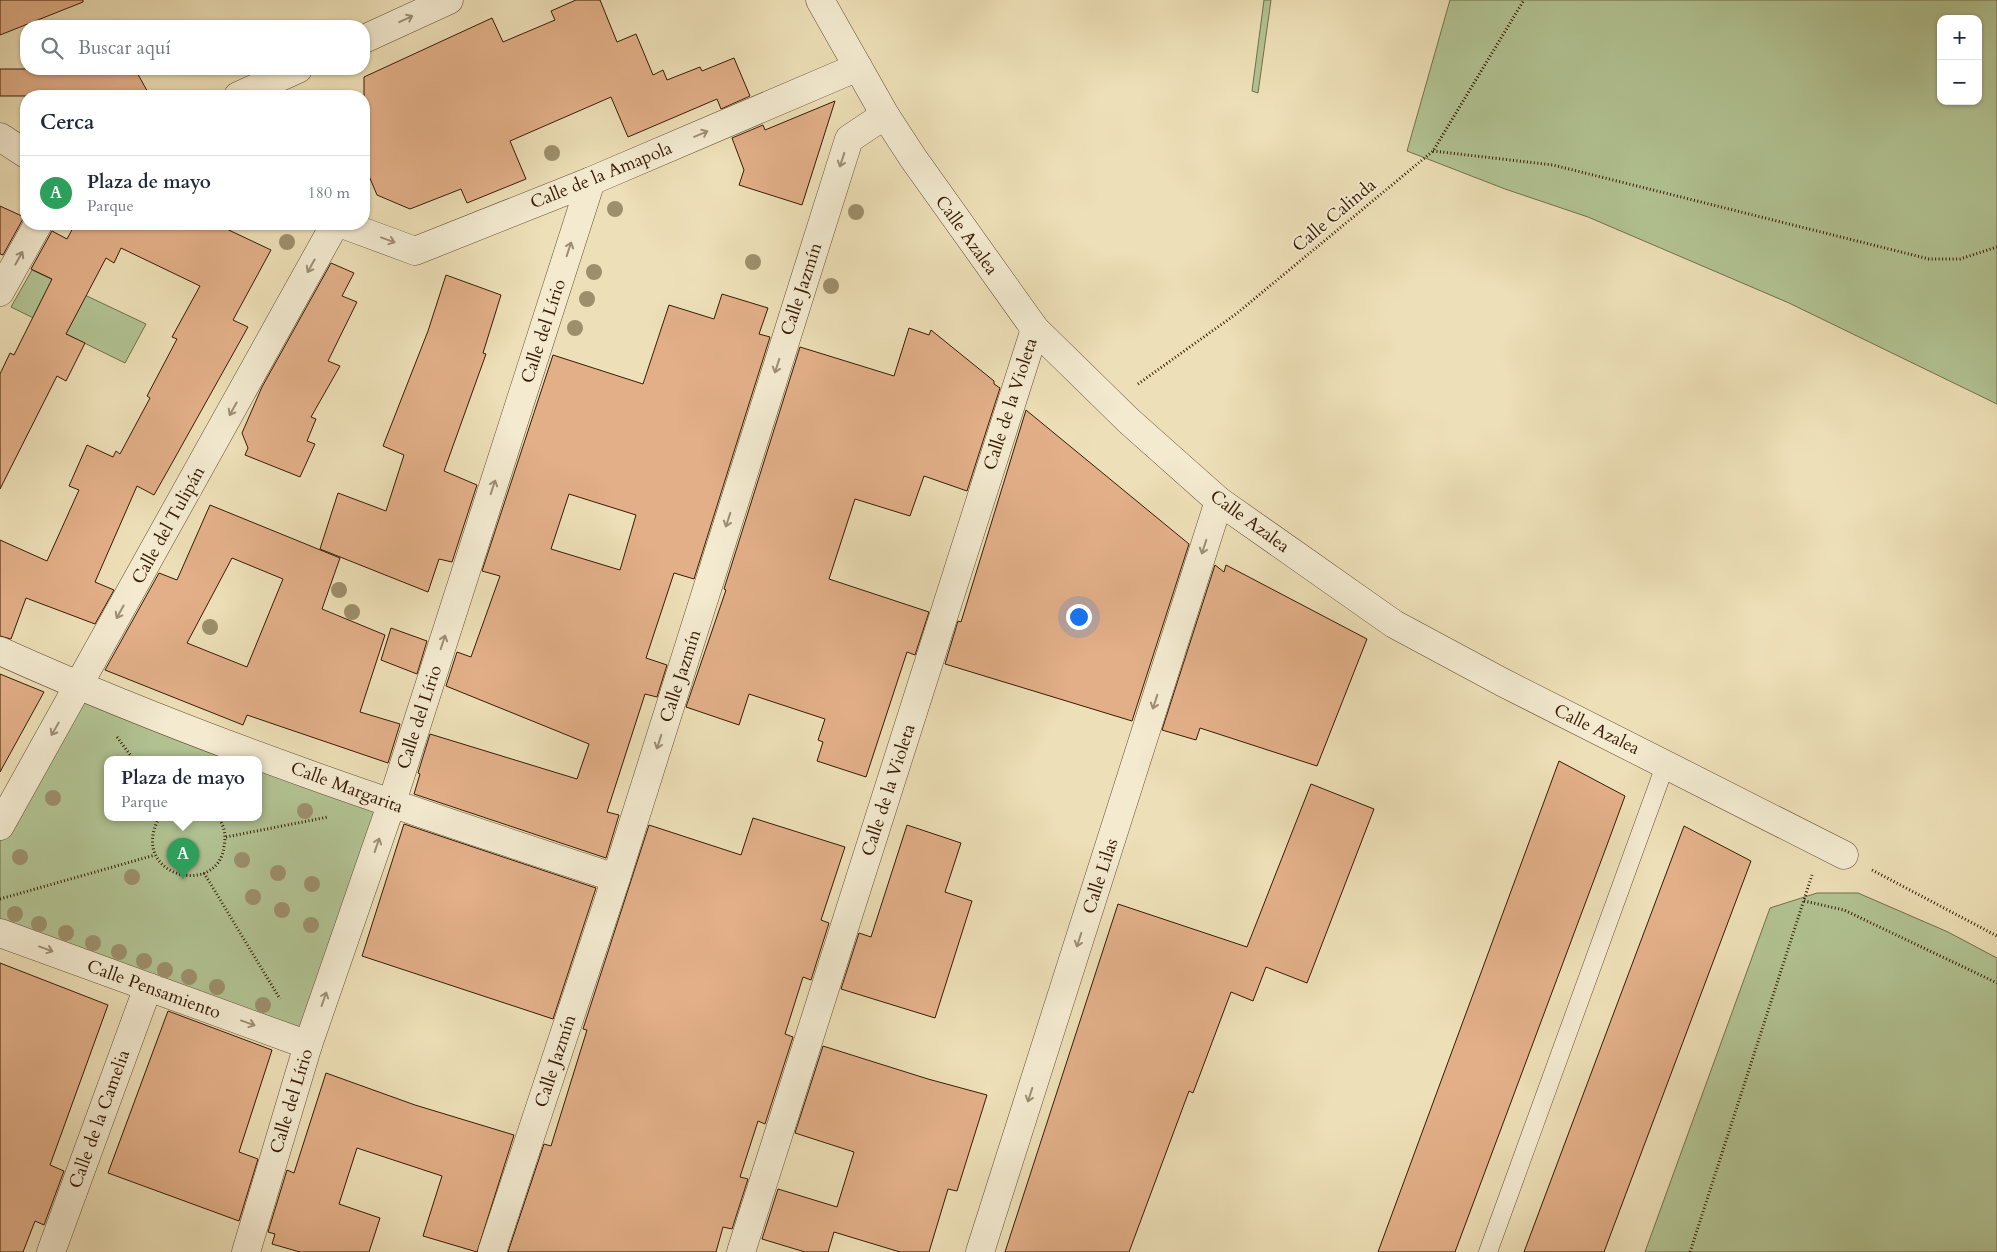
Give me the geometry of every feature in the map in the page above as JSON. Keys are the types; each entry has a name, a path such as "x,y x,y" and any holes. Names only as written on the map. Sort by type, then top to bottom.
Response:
{"street":[{"path":"370,36 449,0"},
{"name":"Calle Azalea","path":"820,0 885,115 913,158 1034,329 1110,403 1219,501 1394,624 1502,682 1666,763 1833,849"},
{"name":"Calle de la Amapola","path":"359,230 415,250 590,181 858,67"},
{"path":"251,90 285,75"},
{"name":"Calle Jazmín","path":"492,1252 616,878 849,139 885,115"},
{"path":"0,137 20,150"},
{"name":"Calle del Lírio","path":"246,1252 308,1045 391,805 590,181"},
{"path":"0,292 35,230"},
{"name":"Calle del Tulipán","path":"0,826 332,230"},
{"name":"Calle de la Violeta","path":"741,1252 1034,329"},
{"name":"Calle Lilas","path":"980,1252 1219,501"},
{"name":"Calle Margarita","path":"0,650 79,686 391,805 616,878"},
{"name":"Calle Pensamiento","path":"0,932 308,1045"},
{"name":"Calle de la Camelia","path":"50,1252 148,987"}],"lane":[{"path":"1488,1252 1666,763"}],"path":[{"name":"Calle Calinda","path":"1110,403 1236,314 1433,151 1524,0"},
{"path":"1433,151 1553,165 1929,260 1960,259 1997,247"},
{"path":"226,837 333,816"},
{"path":"157,821 151,842 155,855 163,866 175,874 190,876 204,873 216,864 224,852 226,837 219,821"},
{"path":"1690,1252 1804,901 1833,849 1997,936"},
{"path":"0,900 155,855"},
{"path":"204,873 308,1045"},
{"path":"1804,901 1844,910 1997,983"}],"green space":[{"path":"1264,0 1271,0 1258,93 1252,91"},
{"path":"1450,0 1997,0 1997,404 1789,303 1588,217 1505,189 1407,151"},
{"path":"32,270 146,324 125,363 11,307"},
{"path":"79,686 391,805 308,1045 0,932 0,826"},
{"path":"1817,893 1858,893 1948,932 1997,958 1997,1252 1645,1252 1770,908"}],"building":[{"path":"0,0 83,0 83,2 38,20 20,20 20,27 0,35"},
{"path":"576,0 600,0 617,42 636,34 653,75 663,70 667,80 700,67 702,71 734,58 750,96 721,109 717,99 628,137 611,97 510,141 526,179 467,203 461,189 410,209 377,195 370,178 370,90 364,90 364,77 492,18 503,42 555,20 551,11"},
{"path":"0,69 20,69 20,75 138,75 147,90 20,90 20,96 0,96"},
{"path":"835,101 802,205 739,185 744,170 732,138 763,125 765,130"},
{"path":"0,206 20,215 20,224 3,255 0,254"},
{"path":"72,230 229,230 271,250 233,320 248,327 154,495 137,486 95,582 114,590 95,624 26,598 11,639 0,636 0,540 47,561 79,490 69,486 87,445 113,457 116,451 120,454 150,398 147,396 177,339 172,337 200,286 121,248 114,263 106,258 66,334 85,343 66,381 57,376 0,489 0,374 10,353 14,355 52,279 31,269 52,231 67,239"},
{"path":"331,263 354,273 342,296 357,302 328,361 340,366 311,417 316,419 307,441 315,444 300,477 245,455 248,448 242,433 262,387"},
{"path":"446,275 501,295 483,353 486,354 444,471 477,485 452,562 439,559 428,592 320,549 338,493 386,511 404,455 383,446 428,331"},
{"path":"722,294 768,308 759,334 770,337 694,579 674,573 646,658 667,665 657,697 645,694 607,812 619,815 606,858 414,794 420,774 418,773 430,734 577,779 589,744 446,686 457,652 471,657 500,576 482,571 553,355 643,384 669,305 714,319","holes":["569,494 636,515 620,570 551,549"]},
{"path":"909,328 929,335 931,330 1000,388 967,491 924,476 910,516 855,499 829,579 929,612 915,655 907,652 866,777 817,761 823,742 818,740 825,719 749,694 739,725 686,707 726,590 724,589 800,347 894,376"},
{"path":"1026,410 1189,544 1132,721 945,664 958,621 961,622"},
{"path":"210,505 340,558 322,609 385,635 360,712 400,724 388,763 247,715 243,725 105,670 159,573 177,580","holes":["232,558 283,579 247,667 187,643"]},
{"path":"1215,565 1224,572 1226,565 1367,639 1317,766 1200,728 1196,740 1162,730"},
{"path":"391,628 427,641 417,674 381,660"},
{"path":"0,674 44,692 0,772"},
{"path":"1559,761 1625,796 1607,845 1455,1252 1378,1252"},
{"path":"1311,784 1374,809 1307,983 1266,967 1253,1001 1231,992 1193,1093 1189,1091 1129,1252 1005,1252 1118,904 1247,947"},
{"path":"753,818 845,847 821,920 829,923 811,980 803,977 785,1034 793,1037 765,1124 758,1121 740,1177 748,1179 732,1229 723,1227 716,1252 508,1252 544,1144 551,1146 587,1030 583,1029 649,825 741,855"},
{"path":"404,824 596,888 553,1019 362,956"},
{"path":"907,825 961,843 945,892 972,901 935,1018 841,989 859,933 871,937"},
{"path":"1684,826 1751,861 1604,1252 1524,1252"},
{"path":"0,963 108,1005 50,1165 64,1171 44,1225 35,1221 23,1252 0,1252"},
{"path":"168,1011 272,1050 239,1152 258,1159 239,1221 108,1173"},
{"path":"823,1046 928,1079 987,1095 957,1191 948,1189 929,1252 900,1252 834,1232 828,1252 805,1252 762,1239 778,1189 837,1207 854,1152 795,1133"},
{"path":"326,1073 415,1105 514,1135 477,1252 423,1236 442,1176 357,1148 339,1204 380,1218 369,1252 300,1252 272,1244 275,1234 268,1232 287,1170 294,1173"}],"place":[{"name":"Plaza de mayo","path":"183,879"}]}
